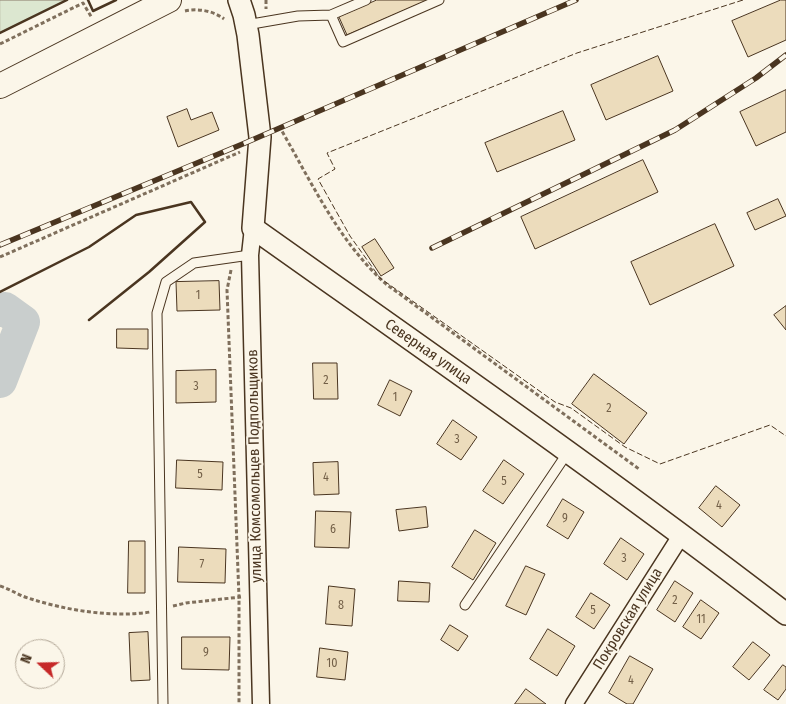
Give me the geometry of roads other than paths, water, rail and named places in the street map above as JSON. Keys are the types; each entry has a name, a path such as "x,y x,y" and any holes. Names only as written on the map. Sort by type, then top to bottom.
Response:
{"main road":[{"path":"0,86 174,6"}],"street":[{"path":"239,0 238,25 260,137 253,228"},
{"name":"улица Комсомольцев Подпольщиков","path":"253,228 242,256 261,704"},
{"name":"Северная улица","path":"253,228 682,534 786,614"},
{"name":"Покровская улица","path":"574,704 682,534"}],"lane":[{"path":"238,25 298,16 331,15 366,0"},
{"path":"331,15 343,42 439,0"},
{"path":"163,704 157,313 166,282 194,263 242,256"},
{"path":"465,605 568,452"}],"waterway":[{"path":"0,310 5,309 23,322 0,381"}],"railway":[{"path":"0,245 245,143 576,0"},
{"path":"432,248 675,130 756,78 786,55"}]}
